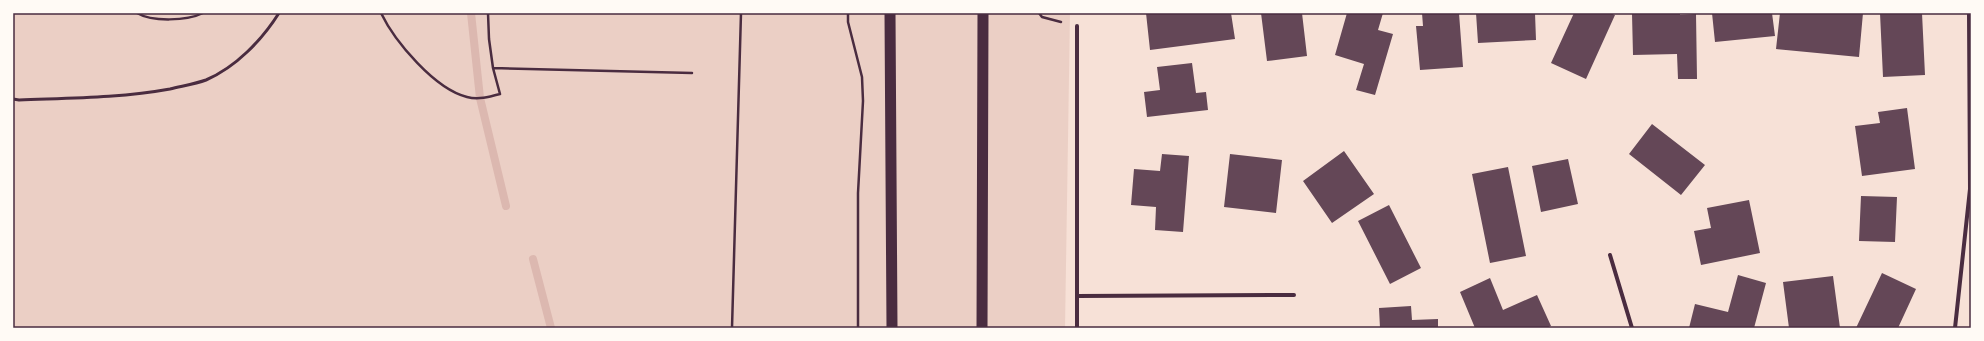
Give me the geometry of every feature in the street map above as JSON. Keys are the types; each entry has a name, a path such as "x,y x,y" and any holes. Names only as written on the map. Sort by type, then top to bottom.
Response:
{"highway":[{"path":"890,13 892,328"},
{"path":"982,328 983,13"}],"street":[{"path":"1955,328 1970,189 1969,13"},
{"path":"1077,26 1077,328"},
{"path":"1610,255 1632,328"},
{"path":"1077,296 1294,295"}],"lane":[{"path":"13,99 18,100 148,93 205,80 224,70 241,57 272,24 280,13"}],"path":[{"path":"137,13 144,17 157,20 203,13"},
{"path":"381,13 387,25 405,50 425,71 441,83 465,97 480,98 500,94 493,68 489,40 488,13"},
{"path":"732,328 741,13"},
{"path":"848,13 850,30 862,77 863,101 858,193 858,328"},
{"path":"493,68 692,73"}],"shaded area":[{"path":"13,13 1070,13 1065,328 13,328"}],"building":[{"path":"1146,13 1231,13 1235,39 1150,50"},
{"path":"1261,13 1302,13 1307,56 1267,61"},
{"path":"1347,13 1383,13 1378,30 1393,34 1375,95 1356,90 1364,64 1335,55"},
{"path":"1422,13 1459,13 1463,67 1420,70 1416,26 1423,26"},
{"path":"1476,13 1535,13 1536,40 1478,43"},
{"path":"1574,13 1610,13 1615,15 1586,79 1551,63"},
{"path":"1680,13 1680,15 1696,14 1697,79 1678,79 1677,54 1633,55 1632,14"},
{"path":"1712,13 1772,13 1775,36 1715,42"},
{"path":"1780,13 1863,13 1859,57 1776,49"},
{"path":"1880,13 1922,13 1925,75 1883,77"},
{"path":"1192,63 1196,93 1206,92 1208,110 1147,117 1144,92 1160,90 1157,67"},
{"path":"1907,108 1915,169 1862,176 1855,126 1880,123 1878,112"},
{"path":"1652,124 1705,165 1681,195 1629,154"},
{"path":"1344,151 1374,194 1332,223 1303,181"},
{"path":"1162,154 1189,156 1183,232 1155,230 1156,207 1131,205 1134,169 1160,171"},
{"path":"1230,154 1282,160 1276,213 1224,207"},
{"path":"1568,159 1578,204 1541,212 1532,166"},
{"path":"1508,167 1526,256 1490,263 1472,174"},
{"path":"1861,196 1897,197 1895,242 1859,241"},
{"path":"1749,200 1760,253 1701,265 1694,231 1711,228 1707,208"},
{"path":"1389,205 1421,268 1390,284 1358,221"},
{"path":"1882,273 1916,289 1898,328 1856,328"},
{"path":"1738,275 1766,283 1754,328 1689,328 1695,304 1728,312"},
{"path":"1833,276 1840,328 1789,328 1783,282"},
{"path":"1490,278 1503,310 1537,295 1551,326 1546,328 1475,328 1460,292"},
{"path":"1411,306 1412,320 1438,319 1438,328 1380,328 1379,308"}],"waterway":[{"path":"471,13 480,98 506,206"},
{"path":"533,259 551,328"}]}
